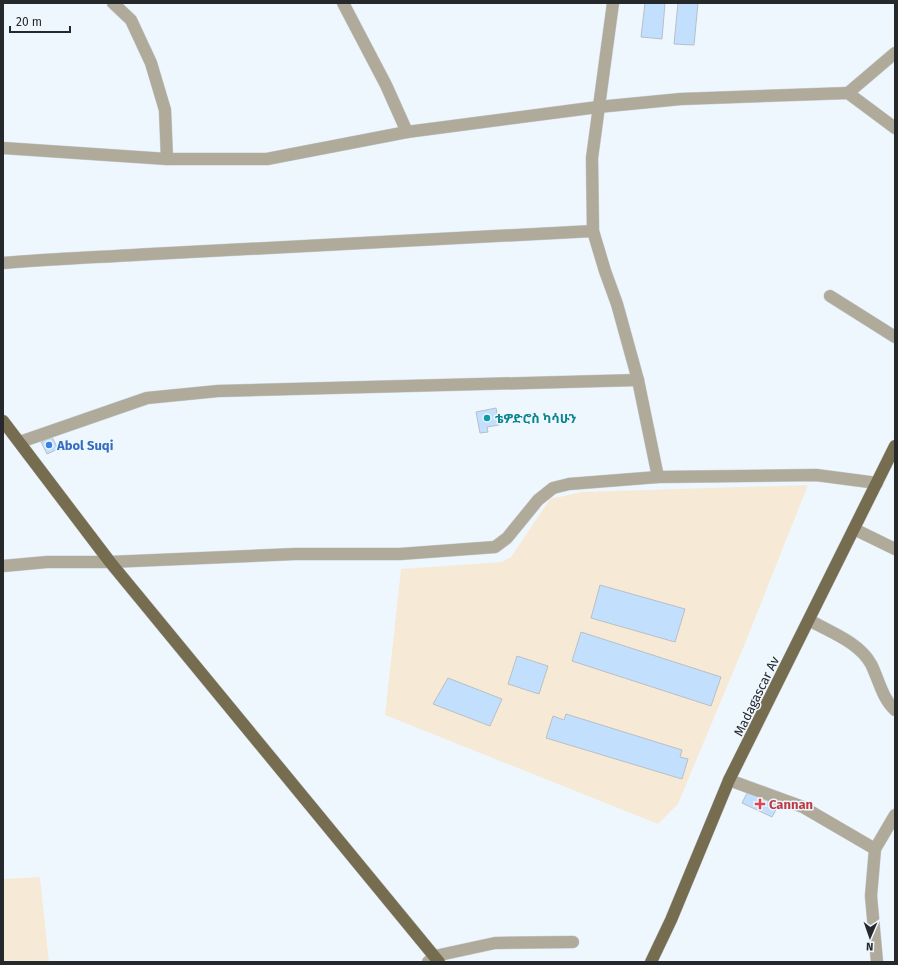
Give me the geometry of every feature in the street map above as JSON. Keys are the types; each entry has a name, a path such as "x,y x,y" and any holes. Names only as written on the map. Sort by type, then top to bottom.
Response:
{"main road":[{"path":"3,421 110,562 434,960"},
{"name":"Madagascar Av","path":"651,962 671,920 729,780 895,446"}],"street":[{"path":"113,3 131,20 151,63 165,110 167,159"},
{"path":"344,3 386,85 407,132"},
{"path":"613,3 592,158 593,231 617,304 638,380 658,477"},
{"path":"3,148 167,159 267,159 407,132 598,107 681,99 848,93 895,53"},
{"path":"848,93 895,128"},
{"path":"3,263 289,245 593,231"},
{"path":"830,296 895,337"},
{"path":"20,442 147,398 169,394 218,391 638,380"},
{"path":"3,566 47,562 110,562 294,554 400,554 495,547 507,538 538,500 553,488 569,484 658,477 816,475 877,483"},
{"path":"854,529 895,550"},
{"path":"809,620 857,647 870,663 887,703 895,710"},
{"path":"729,780 803,807 875,849"},
{"path":"877,962 871,896 875,849 895,815"},
{"path":"434,960 495,942 573,942"}],"shaded area":[{"path":"808,485 744,646 678,804 658,824 385,715 401,569 501,562 511,557 550,499 582,492"},
{"path":"40,877 49,962 3,962 3,879"}],"building":[{"path":"645,3 665,3 662,39 641,37"},
{"path":"678,3 698,3 694,45 674,44"},
{"name":"ቴዎድሮስ ካሳሁን","path":"496,408 499,425 487,427 488,432 480,433 476,412"},
{"name":"Abol Suqi","path":"52,437 58,449 47,454 41,442"},
{"path":"600,585 685,609 675,642 591,618"},
{"path":"581,632 721,677 711,706 572,661"},
{"path":"517,656 548,666 539,694 508,684"},
{"path":"448,678 502,699 490,726 433,704"},
{"path":"566,714 682,750 680,757 688,759 682,779 546,738 553,716 564,720"},
{"name":"Cannan","path":"748,791 778,806 772,817 742,803"}],"place":[{"name":"ቴዎድሮስ ካሳሁን","path":"487,418"},
{"name":"Abol Suqi","path":"49,445"},
{"name":"Cannan","path":"760,804"}]}
